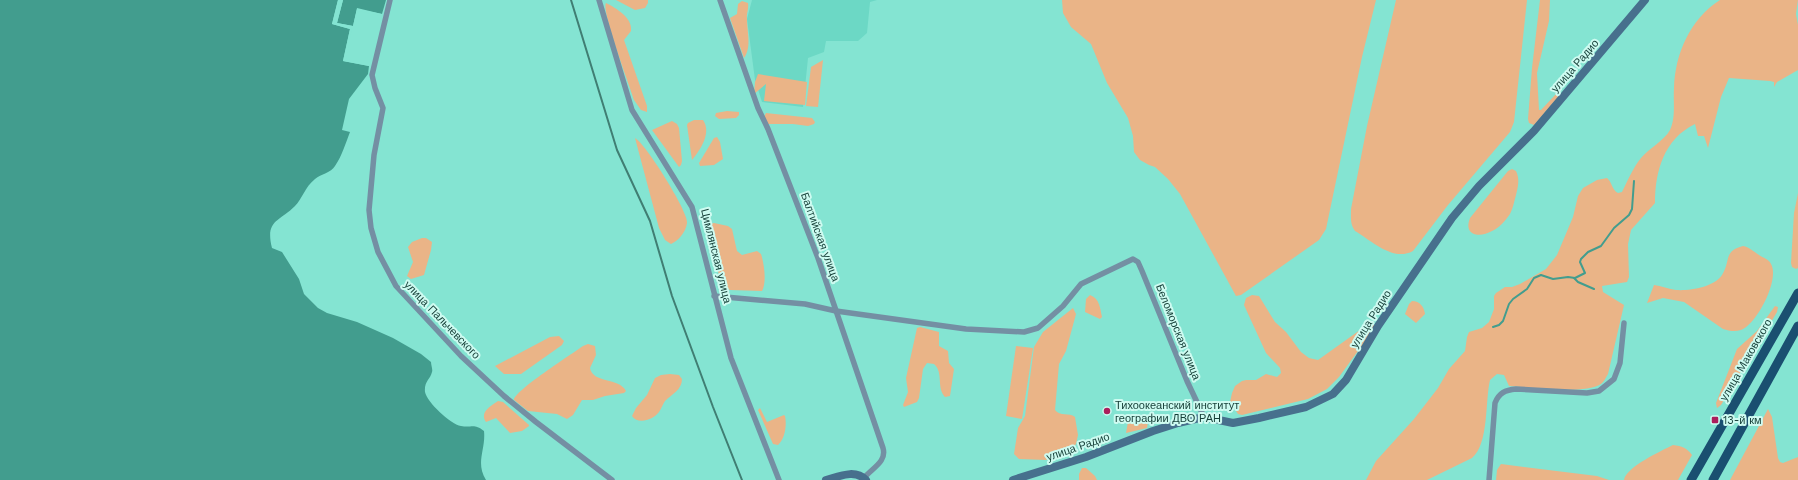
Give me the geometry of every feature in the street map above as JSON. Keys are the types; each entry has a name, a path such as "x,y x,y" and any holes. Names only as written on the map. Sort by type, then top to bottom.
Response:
{"highway":[{"name":"улица Маковского","path":"1691,480 1798,293"},
{"path":"1713,480 1798,326"}],"main road":[{"name":"улица Радио","path":"1013,480 1086,457 1153,430 1178,423 1204,417 1233,422 1296,411 1323,400 1340,388 1354,368 1378,326 1452,218 1484,181 1534,131 1645,0"},
{"path":"826,480 847,474 861,478"}],"street":[{"name":"улица Пальчевского","path":"390,0 372,75 375,88 383,108 374,155 369,210 371,228 378,252 396,286 461,356 504,396 612,480"},
{"name":"Цимлянская улица","path":"599,0 632,110 692,206 731,358 779,480"},
{"name":"Балтийская улица","path":"720,0 758,108 768,128 818,258 884,453 883,458 861,478"},
{"name":"Беломорская улица","path":"836,311 966,329 1024,332 1038,328 1063,306 1081,284 1130,259 1135,260 1142,271 1186,381 1204,417"},
{"path":"714,296 805,304 836,311"},
{"path":"1489,480 1495,403 1499,396 1505,390 1516,388 1587,393 1599,391 1614,379 1620,363 1624,323"}],"shaded area":[{"path":"616,0 648,0 648,3 645,8 635,10"},
{"path":"752,0 877,0 870,2 867,33 858,41 826,41 824,52 808,58 803,107 762,102 755,80 747,19"},
{"path":"1062,0 1376,0 1362,57 1326,229 1319,240 1241,295 1236,296 1180,194 1168,179 1155,167 1140,160 1134,152 1133,136 1128,118 1107,83 1091,44 1071,27 1063,13"},
{"path":"1396,0 1527,0 1514,122 1510,132 1448,205 1413,251 1405,254 1398,254 1383,249 1355,231 1353,228 1351,215 1367,126"},
{"path":"1540,0 1550,0 1549,21 1537,73 1539,110 1541,110 1557,93 1560,95 1534,125 1529,123 1528,119"},
{"path":"1720,0 1798,0 1796,14 1798,25 1798,70 1777,82 1774,87 1774,82 1770,81 1729,78 1721,97 1708,148 1704,136 1698,136 1695,124 1684,130 1669,147 1659,168 1655,191 1655,203 1631,230 1628,244 1629,277 1627,282 1602,286 1603,292 1624,305 1608,374 1603,382 1593,387 1582,389 1543,389 1509,386 1504,375 1497,374 1490,380 1484,433 1481,443 1472,458 1427,480 1366,480 1376,461 1414,419 1438,388 1449,369 1465,351 1469,332 1482,328 1489,322 1494,309 1494,296 1496,293 1505,287 1512,287 1520,284 1546,269 1557,255 1573,217 1578,196 1583,188 1597,180 1607,178 1616,192 1622,192 1641,158 1670,130 1674,109 1675,75 1681,50 1686,38 1700,17"},
{"path":"742,1 748,3 748,49 744,58 730,18 737,14 738,4"},
{"path":"606,3 623,14 631,26 631,31 624,40 647,106 647,112 641,110 634,100 612,34 608,20"},
{"path":"823,60 818,107 806,106 811,67"},
{"path":"758,74 807,82 805,105 764,101 766,84 754,94 755,82"},
{"path":"727,111 739,112 739,115 736,118 719,119 715,116 716,113"},
{"path":"766,113 812,118 815,122 814,124 808,126 793,124 768,124 764,117"},
{"path":"694,120 703,120 706,136 692,160 687,125"},
{"path":"672,121 677,124 679,128 682,161 679,167 652,130"},
{"path":"717,137 720,142 723,159 714,165 700,166 699,163 714,138"},
{"path":"635,138 656,164 681,205 687,223 685,230 674,243 671,244 665,240 659,228"},
{"path":"1512,169 1516,171 1518,183 1510,214 1495,230 1478,235 1474,234 1469,229 1468,224 1470,218 1508,171"},
{"path":"1798,193 1798,268 1796,269 1792,267 1791,263 1794,213"},
{"path":"714,223 728,226 732,229 737,251 742,255 757,251 761,254 765,278 762,291 730,290 724,287 719,275 707,228 710,224"},
{"path":"426,238 432,242 431,250 424,275 411,279 407,276 413,262 408,247 412,242"},
{"path":"1743,246 1749,248 1769,261 1773,271 1770,290 1760,310 1754,319 1741,330 1732,331 1723,329 1684,302 1663,298 1647,303 1654,285 1673,290 1682,290 1695,289 1713,283 1725,270 1730,254 1737,248"},
{"path":"1090,295 1096,299 1099,304 1102,317 1100,319 1085,312 1086,299"},
{"path":"1252,295 1259,296 1275,322 1286,332 1301,352 1309,358 1318,360 1367,325 1374,325 1374,329 1339,377 1327,389 1308,399 1242,415 1238,414 1230,402 1235,386 1242,381 1256,380 1266,374 1277,377 1281,373 1280,368 1266,353 1244,305 1246,298"},
{"path":"1412,301 1421,305 1425,314 1416,323 1405,314 1409,304"},
{"path":"1775,306 1778,307 1777,312 1721,405 1717,408 1716,403 1737,349 1757,331"},
{"path":"1073,308 1076,314 1066,351 1059,364 1055,410 1059,413 1075,417 1078,435 1076,444 1072,449 1046,460 1019,459 1014,454 1018,428 1025,416 1034,347 1043,332"},
{"path":"920,327 939,332 939,346 948,351 949,363 954,369 950,396 945,397 942,393 937,368 934,364 927,363 923,369 919,398 917,402 904,407 903,405 908,392 906,378 917,328"},
{"path":"559,336 564,341 562,345 521,374 504,374 495,366 550,337"},
{"path":"588,344 595,346 596,355 590,368 592,373 601,379 623,387 626,391 624,393 605,396 593,400 582,400 573,415 567,419 557,414 528,411 514,400 523,389 533,381 556,364"},
{"path":"1016,346 1033,348 1022,419 1006,416"},
{"path":"661,375 679,375 682,379 682,383 676,392 665,401 659,412 653,417 642,421 635,419 632,416 636,408 647,395 655,378"},
{"path":"498,401 503,402 529,426 522,431 510,433 496,418 486,422 484,418 485,412 489,407"},
{"path":"760,408 767,422 784,415 785,416 785,432 778,445 773,444 758,410"},
{"path":"1768,409 1772,417 1778,458 1780,462 1783,463 1798,457 1798,480 1730,480"},
{"path":"1129,416 1140,416 1148,422 1147,428 1126,433"},
{"path":"1673,445 1684,448 1692,455 1678,480 1624,480 1626,475 1637,465"},
{"path":"1501,464 1597,476 1609,480 1496,480 1497,470"},
{"path":"1082,468 1086,468 1095,476 1097,480 1079,480 1079,474"}],"water":[{"path":"0,0 338,0 332,24 350,29 343,61 369,66 368,74 349,99 342,130 350,132 342,153 333,168 317,177 306,189 295,206 275,222 270,232 272,248 282,252 299,279 304,294 318,308 327,313 357,322 393,338 421,354 431,362 432,371 426,383 425,392 434,407 456,424 461,426 475,426 484,431 481,467 486,480 0,480"},
{"path":"343,0 386,0 382,14 357,9 353,26 337,23"}],"pier":[{"path":"338,0 340,0 334,23 341,0 343,0 337,23 353,26 357,8 382,14 381,16 358,11 354,26 352,28 346,59 370,65 369,66 343,61 350,29 332,24"}],"waterway":[{"path":"1493,327 1499,325 1503,321 1509,304 1513,299 1527,289 1534,278 1541,275 1553,279 1568,277 1575,278 1585,273 1580,262 1581,259 1588,252 1601,246 1614,228 1629,215 1632,209 1634,181"},
{"path":"1574,278 1578,282 1594,289"}],"railway":[{"path":"571,0 617,150 650,221 672,296 742,480"}],"place":[{"name":"Тихоокеанский институт географии ДВО РАН","path":"1107,411"},
{"name":"13-й км","path":"1715,420"}]}
